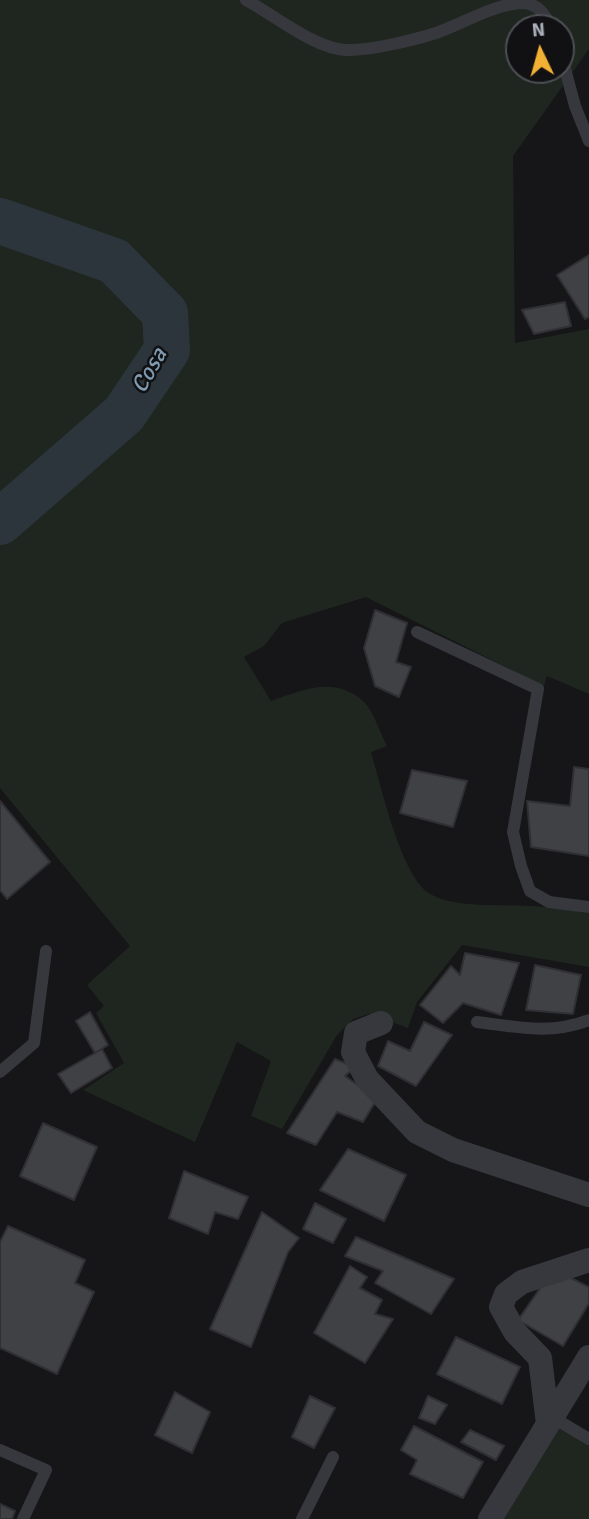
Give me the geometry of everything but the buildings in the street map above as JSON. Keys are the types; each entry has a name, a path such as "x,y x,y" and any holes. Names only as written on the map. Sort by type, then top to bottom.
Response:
{"street":[{"path":"381,1023 356,1033 353,1052 368,1079 417,1132 453,1150 589,1195"},
{"path":"550,1421 540,1358 515,1332 501,1307 506,1294 522,1282 589,1260"},
{"path":"490,1519 589,1357"}],"lane":[{"path":"246,0 322,45 346,50 435,33 504,6 524,3 542,10 544,14"},
{"path":"569,84 589,141"},
{"path":"417,632 538,689 513,832 520,866 530,891 549,902 589,907"},
{"path":"0,1072 34,1043 46,951"},
{"path":"477,1022 549,1030 571,1027 589,1020"},
{"path":"550,1421 589,1439"},
{"path":"0,1450 46,1470 23,1519"},
{"path":"302,1519 333,1457"}],"shaded area":[{"path":"0,0 589,0 589,49 575,69 575,14 505,14 505,84 564,84 513,156 515,343 589,329 589,694 547,676 544,686 366,597 282,623 264,646 244,657 271,701 307,689 330,687 342,689 364,702 387,746 371,752 392,826 408,865 426,891 436,897 461,903 537,906 589,913 589,967 462,945 417,1002 408,1028 369,1014 353,1019 337,1035 282,1129 251,1116 271,1061 237,1042 195,1142 83,1090 124,1063 96,1013 104,1006 87,985 130,946 0,788"},
{"path":"560,1426 589,1444 589,1519 504,1519"}],"waterway":[{"name":"Cosa","path":"0,221 114,261 165,313 167,350 124,414 0,522"}]}
